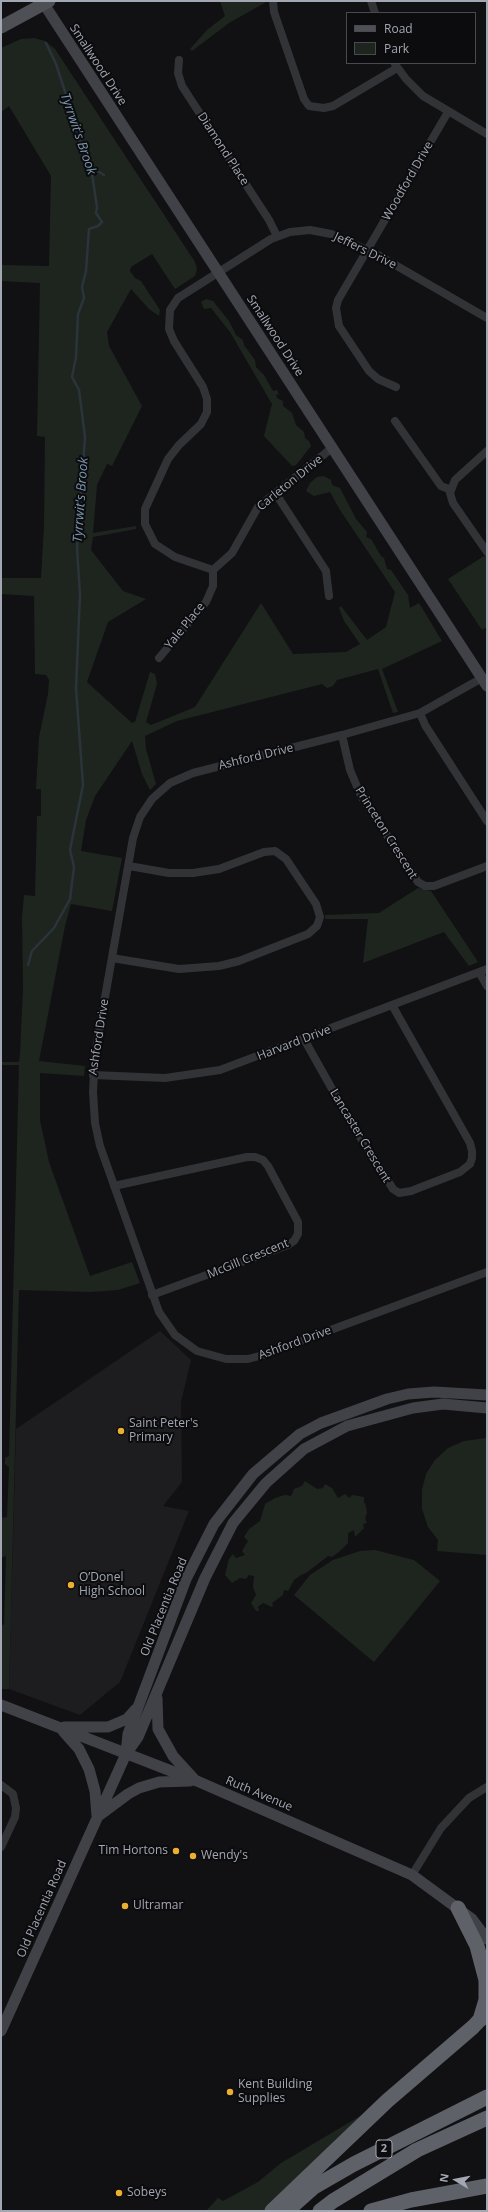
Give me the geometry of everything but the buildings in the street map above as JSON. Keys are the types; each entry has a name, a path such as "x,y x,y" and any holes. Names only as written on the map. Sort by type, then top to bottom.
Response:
{"highway":[{"path":"272,2211 387,2100 483,2016 486,2000 486,1980 476,1946 458,1908"},
{"name":"2","path":"287,2211 314,2187 354,2164 487,2097"},
{"name":"2","path":"320,2211 333,2201 417,2150 487,2118"},
{"path":"371,2211 412,2200 486,2187"}],"main road":[{"path":"1,27 45,2"},
{"name":"Smallwood Drive","path":"45,2 218,273 485,682"},
{"name":"Old Placentia Road","path":"126,1754 128,1734 186,1579 214,1524 253,1474 300,1434 321,1423 387,1399 408,1394 434,1392 487,1395"},
{"name":"Old Placentia Road","path":"1,2031 126,1754 138,1737 205,1578 233,1524 266,1483 304,1449 347,1426 413,1408 443,1404 487,1408"},
{"path":"157,1694 158,1729 173,1756 196,1781"},
{"path":"59,1728 92,1726 104,1728 113,1725 131,1715 142,1700"},
{"name":"Ruth Avenue","path":"1,1705 196,1781 412,1875 472,1919 487,1939"},
{"path":"59,1728 79,1749 89,1769 95,1791 97,1818"},
{"path":"97,1818 128,1794 139,1788 159,1782 196,1781"},
{"path":"472,1919 487,1928"}],"street":[{"path":"273,1 273,8 304,99 309,106 318,108 333,106 396,65 423,96 487,134"},
{"path":"371,1 375,12"},
{"name":"Diamond Place","path":"179,60 178,73 182,86 269,220 277,236"},
{"name":"Woodford Drive","path":"396,387 384,382 369,371 338,326 336,317 338,300 448,112"},
{"name":"Jeffers Drive","path":"218,273 277,236 296,231 310,230 331,234 368,250 487,318"},
{"path":"213,570 175,557 161,548 150,538 144,517 145,509 168,459 179,445 201,424 207,412 207,399 203,387 170,333 168,324 170,310 182,295 218,273"},
{"path":"395,421 441,486 450,490"},
{"name":"Carleton Drive","path":"213,570 232,553 258,507 332,448"},
{"path":"487,451 457,478 450,490 454,503 487,552"},
{"path":"276,494 326,571 329,596"},
{"name":"Yale Place","path":"159,658 208,598 213,582 213,570"},
{"name":"Ashford Drive","path":"485,682 420,713 342,735 193,773 170,783 152,799 140,818 135,831 93,1075 95,1123 100,1146 152,1295 166,1324 185,1344 211,1356 241,1359 270,1353 487,1272"},
{"path":"420,713 425,725 487,820"},
{"name":"Princeton Crescent","path":"342,735 350,770 361,796 418,882 425,886 434,886 487,866"},
{"path":"112,958 178,969 219,966 239,961 308,934 317,926 320,917 318,908 286,859 275,851 264,852 219,869 193,873 169,873 128,866"},
{"path":"483,971 487,986"},
{"name":"Harvard Drive","path":"93,1075 165,1078 208,1073 231,1067 483,971"},
{"name":"Lancaster Crescent","path":"304,1039 350,1121 393,1189 399,1193 411,1191 453,1175 470,1164 472,1151 470,1143 392,1006"},
{"name":"McGill Crescent","path":"114,1186 247,1157 255,1157 263,1160 268,1166 298,1222 298,1234 294,1241 288,1245 152,1295"},
{"path":"1,1785 13,1794 16,1808 15,1817 1,1847"},
{"path":"412,1875 441,1828 469,1798 487,1787"}],"shaded area":[{"path":"160,1331 191,1360 181,1402 182,1482 163,1506 189,1511 120,1682 80,1715 9,1689 16,1429"}],"green space":[{"path":"220,1 268,1 229,23 192,51 190,49 207,30 225,16"},
{"path":"34,38 45,41 55,49 195,262 197,269 195,276 175,289 152,254 131,267 130,271 135,278 141,281 160,310 159,316 149,309 131,289 107,332 109,346 142,406 112,466 107,464 97,485 93,533 136,526 136,529 93,537 91,550 123,591 146,599 108,622 87,682 132,723 135,722 150,672 155,674 157,684 146,722 151,725 195,707 261,603 293,654 346,652 360,644 344,621 339,608 341,606 367,640 386,627 395,592 340,510 330,492 314,496 306,491 310,483 317,477 324,476 331,480 332,485 340,488 356,519 367,532 366,537 371,539 381,556 384,558 387,569 391,570 408,595 410,608 419,603 442,641 382,669 398,712 393,713 378,669 337,680 333,686 327,688 322,684 177,721 145,736 146,749 156,784 150,790 142,774 132,741 95,796 86,820 81,851 122,858 112,911 71,904 65,926 39,1061 85,1066 84,1076 40,1073 40,1120 49,1162 90,1276 132,1262 140,1283 118,1290 91,1292 19,1290 9,1689 2,1689 1,1626 4,1624 6,1556 1,1558 1,1518 7,1517 9,1467 5,1464 5,1458 9,1456 19,1065 1,1065 1,1062 19,1062 23,988 22,917 24,895 35,896 37,816 41,816 41,789 36,789 39,737 48,694 49,680 46,675 35,674 34,596 1,594 1,578 41,578 44,526 45,437 37,436 40,283 1,281 1,265 49,266 51,176 9,106 1,112 1,48 21,39"},
{"path":"206,299 213,301 229,321 236,335 243,340 244,345 255,360 256,367 264,375 273,391 277,390 279,395 276,394 277,398 283,401 283,406 292,413 296,425 304,432 305,438 309,441 311,446 296,465 292,466 264,436 272,404 230,332 211,308 204,309 201,302"},
{"path":"484,556 487,557 487,627 482,630 448,579"},
{"path":"418,888 431,891 478,962 469,966 444,932 363,963 368,919 325,919 325,915 379,913"},
{"path":"487,1438 487,1555 437,1551 438,1540 428,1527 422,1509 422,1490 426,1474 435,1460 448,1448 464,1441"},
{"path":"305,1481 317,1489 323,1488 325,1484 332,1488 338,1498 345,1494 349,1498 352,1495 364,1497 367,1513 365,1518 367,1523 363,1524 364,1528 355,1537 354,1530 348,1533 348,1543 340,1551 332,1557 328,1556 306,1573 294,1580 288,1591 284,1590 283,1595 272,1603 272,1607 263,1603 258,1607 259,1611 256,1611 251,1603 256,1595 253,1587 254,1576 249,1575 246,1579 240,1578 232,1583 225,1575 229,1559 233,1554 236,1558 245,1555 242,1551 248,1541 244,1537 249,1529 260,1521 265,1504 275,1498 285,1495 291,1496 294,1489 302,1486"},
{"path":"375,1550 414,1560 440,1581 374,1662 294,1595 310,1575 333,1560 360,1551"},
{"path":"372,2109 264,2211 206,2211 218,2198 223,2201 258,2182 281,2163"}],"waterway":[{"name":"Tyrrwit's Brook","path":"28,965 32,951 54,928 70,899 74,867 70,850 83,785 76,688 80,595 77,548 85,437 79,390 72,377 76,357 78,314 84,298 82,287 86,271 89,229 98,226 102,222 96,213 97,207 91,167 83,144 77,138 75,122 56,64 46,43"},
{"path":"91,167 104,175"}],"place":[{"name":"Saint Peter's Primary","path":"121,1431"},
{"name":"O’Donel High School","path":"71,1585"},
{"name":"Tim Hortons","path":"176,1851"},
{"name":"Wendy's","path":"193,1856"},
{"name":"Ultramar","path":"125,1906"},
{"name":"Kent Building Supplies","path":"230,2092"},
{"name":"Sobeys","path":"119,2193"}]}
